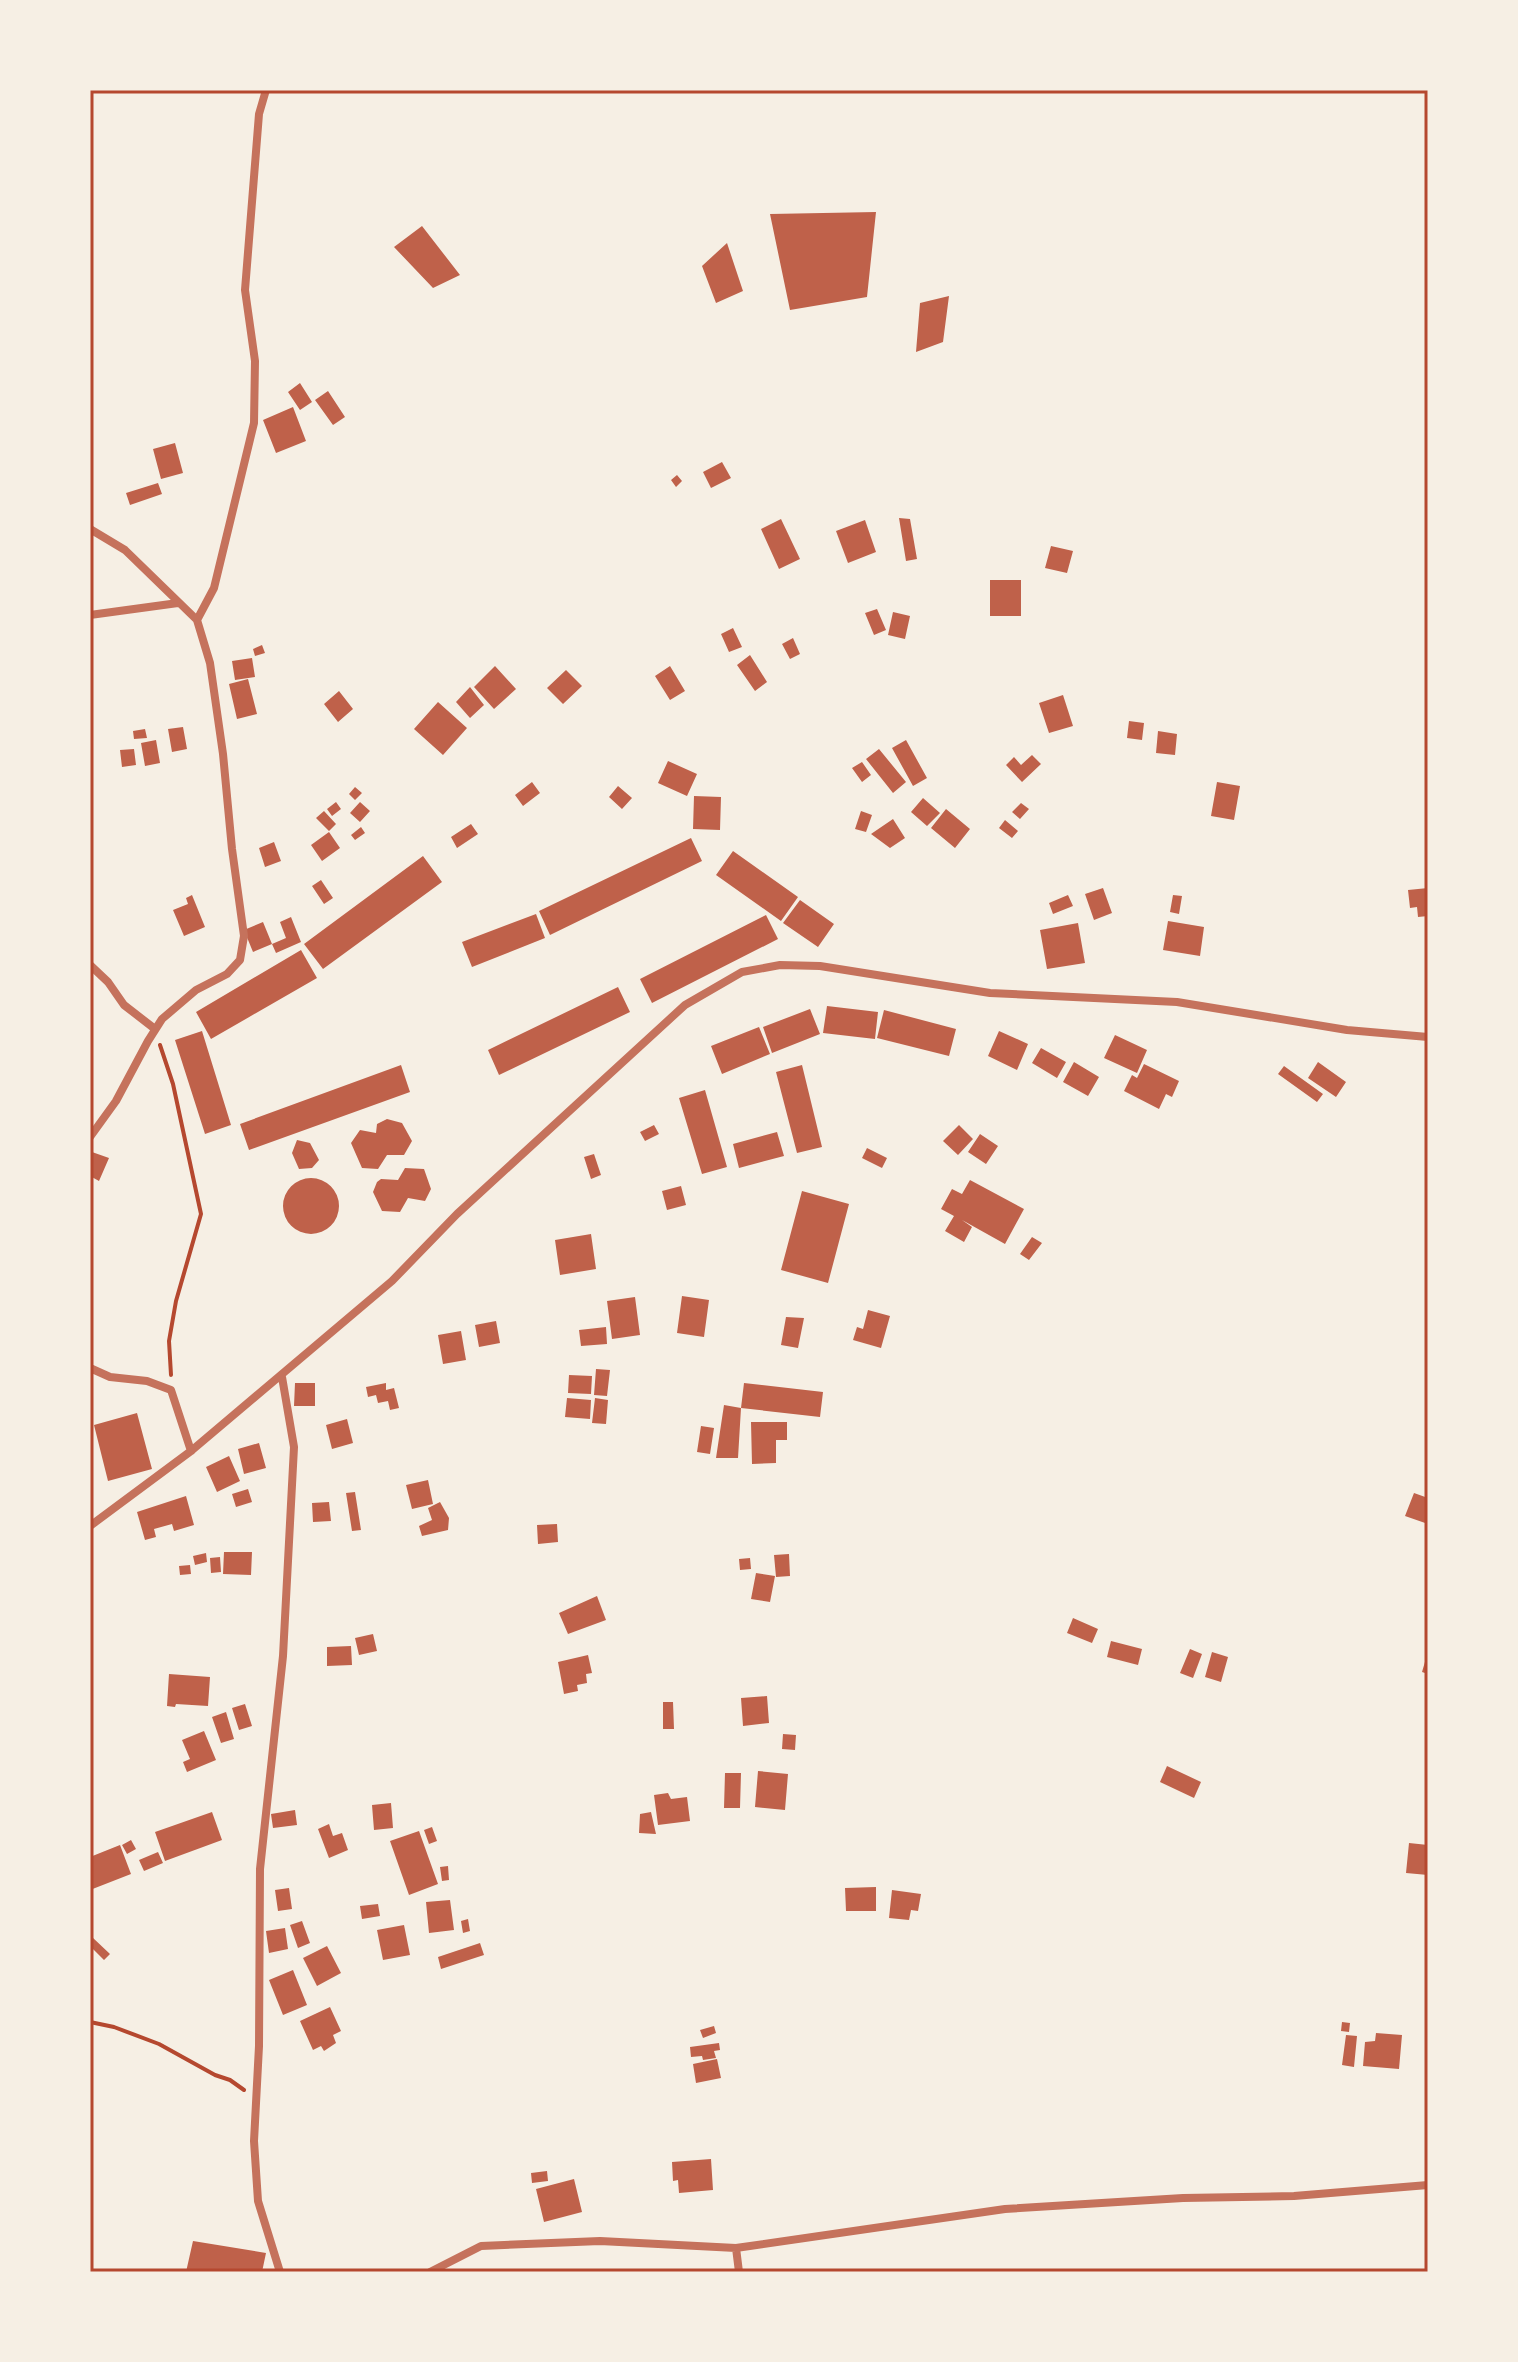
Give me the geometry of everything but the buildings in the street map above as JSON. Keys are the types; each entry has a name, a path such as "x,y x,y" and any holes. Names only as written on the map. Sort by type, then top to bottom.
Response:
{"street":[{"path":"197,620 214,588 254,423 255,361 245,290 259,114 266,90"},
{"path":"90,529 125,550 197,620 210,663 244,936 240,960 227,974 196,990 162,1019 116,1101 90,1137"},
{"path":"90,615 178,603"},
{"path":"90,965 108,982 124,1005 155,1029"},
{"path":"90,1526 191,1451 392,1281 457,1214 685,1005 742,972 780,965 820,966 990,993 1177,1002 1347,1030 1428,1037"},
{"path":"90,1368 110,1377 147,1381 171,1390 191,1451"},
{"path":"280,2272 258,2201 254,2141 260,1869 283,1656 294,1447 282,1377"},
{"path":"430,2272 481,2246 600,2241 736,2248 1005,2209 1183,2198 1294,2196 1428,2185"},
{"path":"736,2248 739,2272"}],"path":[{"path":"155,1029 173,1084 201,1214 176,1301 169,1341 171,1390"},
{"path":"90,2022 114,2027 159,2044 230,2080 256,2099"}]}
